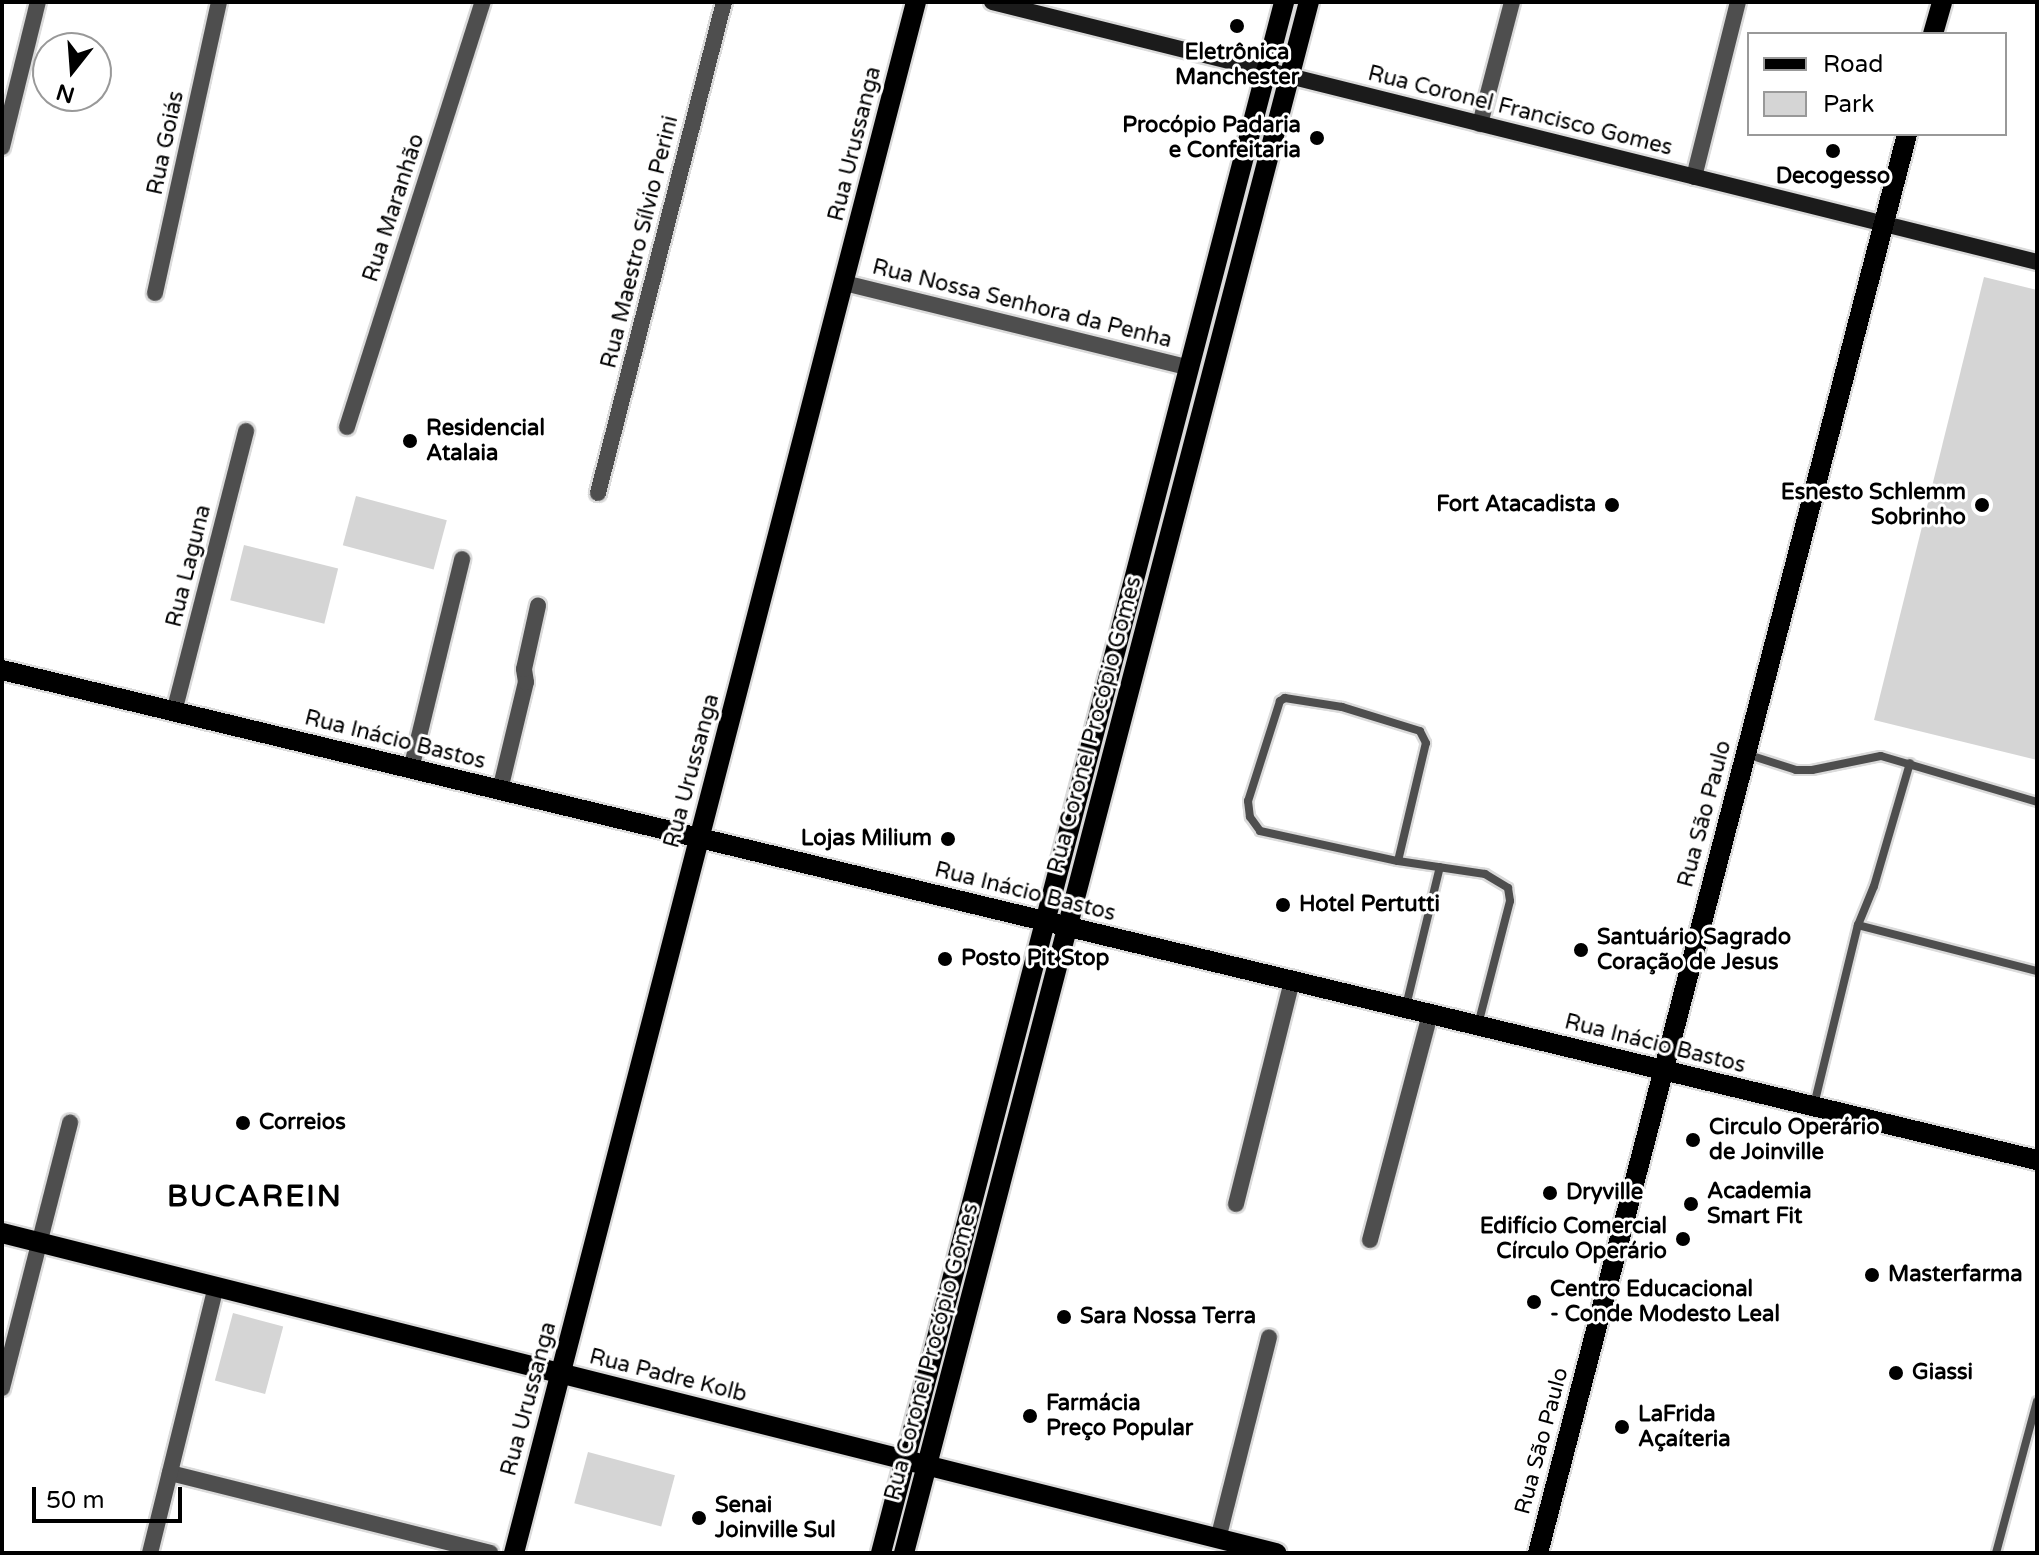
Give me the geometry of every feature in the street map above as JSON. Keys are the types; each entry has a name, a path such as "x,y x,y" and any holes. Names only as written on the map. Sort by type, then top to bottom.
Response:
{"main road":[{"name":"Rua Urussanga","path":"514,1553 916,2"},
{"name":"Rua Coronel Francisco Gomes","path":"992,2 2037,262"},
{"name":"Rua Coronel Procópio Gomes","path":"881,1553 1284,2"},
{"name":"Rua Coronel Procópio Gomes","path":"904,1553 1309,2"},
{"path":"1934,32 1942,2"},
{"name":"Rua São Paulo","path":"1538,1553 1906,136"},
{"name":"Rua Inácio Bastos","path":"2,670 2037,1160"},
{"name":"Rua Padre Kolb","path":"2,1233 1276,1553"}],"street":[{"path":"2,147 38,2"},
{"name":"Rua Goiás","path":"155,293 219,2"},
{"name":"Rua Maranhão","path":"347,427 483,2"},
{"name":"Rua Maestro Sílvio Perini","path":"598,493 724,2"},
{"path":"1480,124 1512,2"},
{"path":"1694,177 1738,2"},
{"name":"Rua Nossa Senhora da Penha","path":"844,283 1189,368"},
{"name":"Rua Laguna","path":"174,712 246,431"},
{"path":"411,769 462,559"},
{"path":"500,790 526,682 524,669 538,606"},
{"path":"1236,1204 1292,981"},
{"path":"1370,1240 1430,1014"},
{"path":"2,1388 70,1123"},
{"path":"150,1553 216,1287"},
{"path":"1218,1539 1269,1337"},
{"path":"170,1473 490,1553"}],"lane":[{"path":"1398,861 1426,743 1420,731 1342,707 1285,698 1280,701 1248,801 1253,825 1260,831 1398,861 1485,874 1508,888 1510,901 1478,1026"},
{"path":"1746,754 1796,770 1824,769 1881,756 2037,802"},
{"path":"1814,1106 1858,925 1874,886 1910,763"},
{"path":"1405,1008 1440,867"},
{"path":"1858,925 2037,971"},
{"path":"1996,1553 2037,1401"}],"green space":[{"name":"Esnesto Schlemm Sobrinho","path":"1984,277 2037,290 2037,760 1874,720"},
{"path":"356,496 447,520 434,570 343,545"},
{"path":"244,545 338,568 324,624 230,600"},
{"path":"233,1313 283,1326 265,1394 215,1381"},
{"path":"588,1452 675,1475 661,1526 574,1503"}],"place":[{"name":"Eletrônica Manchester","path":"1237,26"},
{"name":"Procópio Padaria e Confeitaria","path":"1317,138"},
{"name":"Decogesso","path":"1833,151"},
{"name":"Residencial Atalaia","path":"410,441"},
{"name":"Fort Atacadista","path":"1612,505"},
{"name":"Esnesto Schlemm Sobrinho","path":"1982,505"},
{"name":"Lojas Milium","path":"948,839"},
{"name":"Hotel Pertutti","path":"1283,905"},
{"name":"Santuário Sagrado Coração de Jesus","path":"1581,950"},
{"name":"Posto Pit Stop","path":"945,959"},
{"name":"Correios","path":"243,1123"},
{"name":"Circulo Operário de Joinville","path":"1693,1140"},
{"name":"Dryville","path":"1550,1193"},
{"name":"Academia Smart Fit","path":"1691,1204"},
{"name":"Edifício Comercial Círculo Operário","path":"1683,1239"},
{"name":"Masterfarma","path":"1872,1275"},
{"name":"Centro Educacional - Conde Modesto Leal","path":"1534,1302"},
{"name":"Sara Nossa Terra","path":"1064,1317"},
{"name":"Giassi","path":"1896,1373"},
{"name":"Farmácia Preço Popular","path":"1030,1416"},
{"name":"LaFrida Açaíteria","path":"1622,1427"},
{"name":"Senai Joinville Sul","path":"699,1518"}],"district":[{"name":"BUCAREIN","path":"255,1197"}]}
